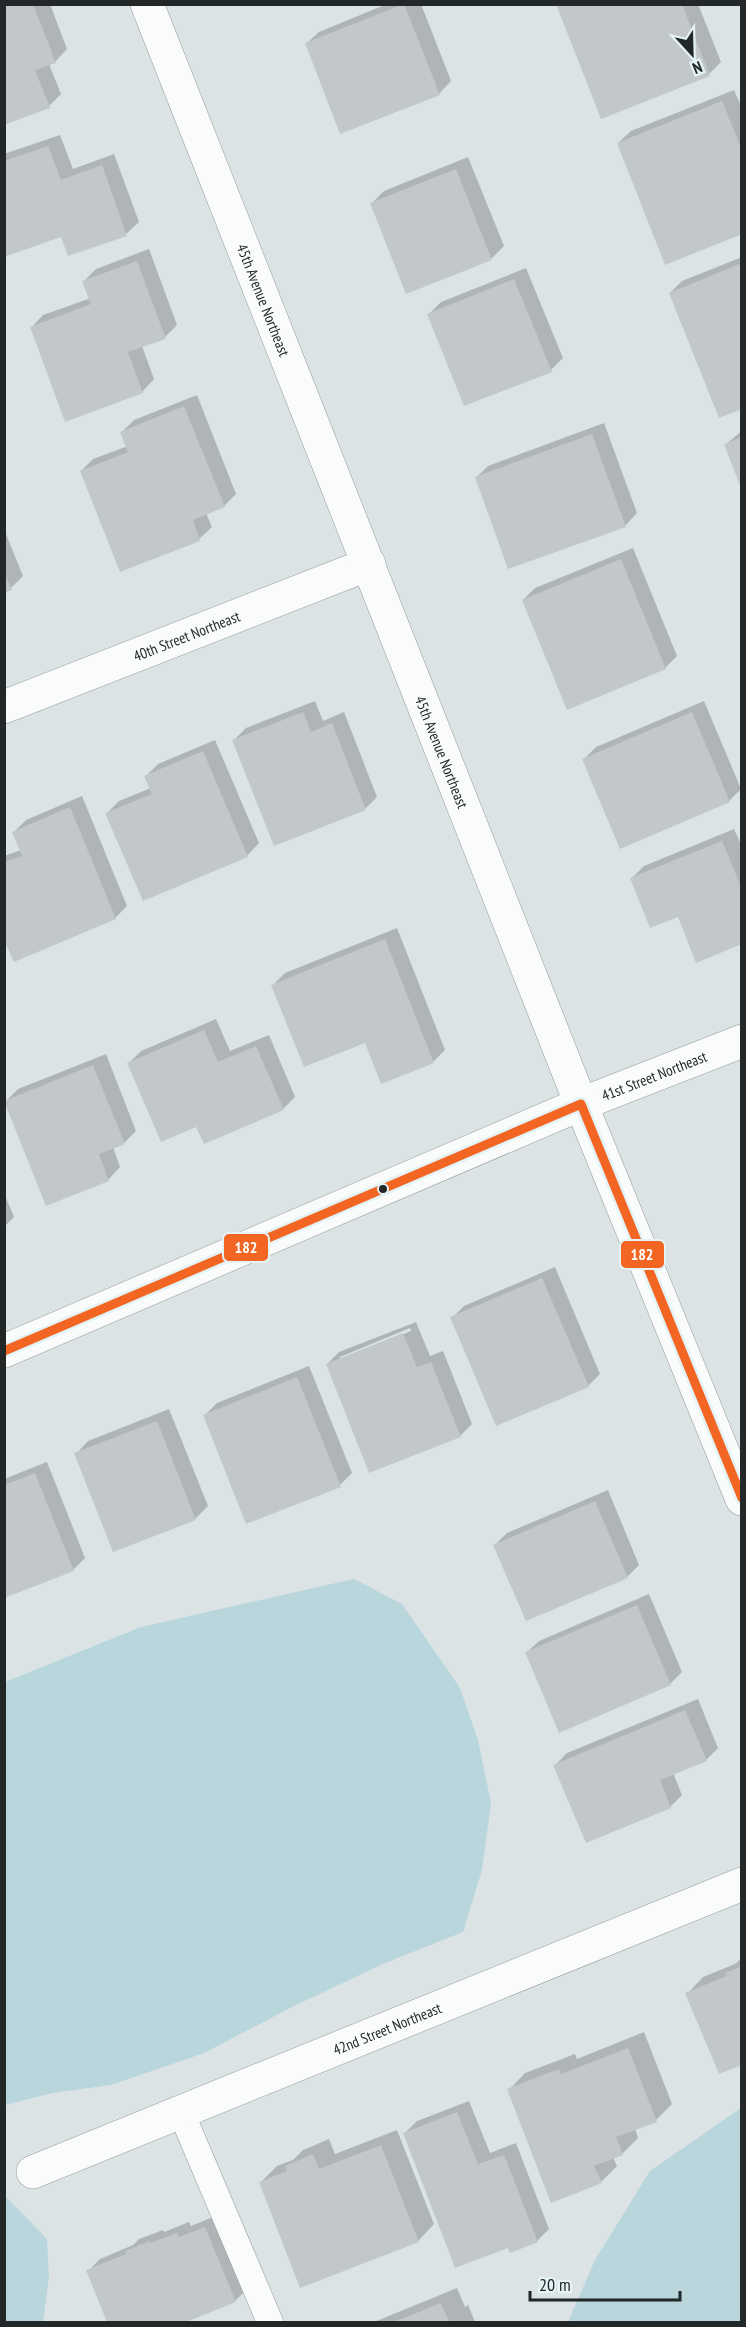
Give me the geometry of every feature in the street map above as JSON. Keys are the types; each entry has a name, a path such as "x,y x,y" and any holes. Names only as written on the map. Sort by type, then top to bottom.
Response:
{"street":[{"name":"45th Avenue Northeast","path":"147,4 581,1104 741,1499"},
{"name":"40th Street Northeast","path":"4,707 369,564"},
{"name":"41st Street Northeast","path":"4,1351 581,1104 741,1041"},
{"name":"42nd Street Northeast","path":"33,2172 741,1884"}],"lane":[{"path":"181,2112 270,2322"}],"shaded area":[{"path":"354,1579 402,1604 460,1688 478,1740 491,1803 482,1870 463,1932 385,1963 294,2006 204,2053 111,2085 52,2093 5,2105 5,1682 141,1627"},
{"path":"741,2108 741,2322 568,2322 595,2260 650,2171"},
{"path":"4,2195 47,2239 49,2277 43,2322 5,2322"}],"building":[{"path":"4,4 33,4 56,63 35,70 50,108 4,125"},
{"path":"404,4 440,95 340,134 305,43"},
{"path":"556,4 682,4 710,76 601,119"},
{"path":"722,101 742,150 742,234 665,265 617,143"},
{"path":"48,146 61,180 102,165 127,236 68,256 61,237 4,257 4,161"},
{"path":"456,169 492,260 406,294 370,203"},
{"path":"137,261 166,339 128,352 143,393 65,422 30,327 91,304 82,281"},
{"path":"742,263 742,409 719,418 669,293"},
{"path":"514,279 552,372 464,406 427,314"},
{"path":"184,406 225,507 193,520 200,541 120,572 80,471 128,452 120,432"},
{"path":"592,434 626,527 508,569 475,477"},
{"path":"742,437 742,488 741,488 724,444"},
{"path":"621,559 666,669 567,710 522,600"},
{"path":"4,571 12,590 4,593"},
{"path":"303,712 311,732 332,723 366,810 274,846 232,740"},
{"path":"692,712 730,802 620,849 582,759"},
{"path":"203,751 248,857 143,901 105,813 152,794 144,776"},
{"path":"70,807 116,919 14,962 4,940 4,862 22,856 12,832"},
{"path":"722,841 742,889 742,944 696,963 678,917 650,928 630,878"},
{"path":"385,939 434,1063 381,1084 365,1043 304,1067 271,985"},
{"path":"204,1030 218,1062 256,1046 284,1110 204,1144 196,1127 161,1142 127,1063"},
{"path":"93,1065 125,1144 99,1154 109,1181 46,1206 4,1101"},
{"path":"542,1278 589,1387 496,1426 450,1317"},
{"path":"403,1333 417,1367 431,1362 461,1437 369,1473 326,1364"},
{"path":"297,1377 341,1487 246,1524 203,1415"},
{"path":"157,1421 196,1520 113,1552 74,1453"},
{"path":"35,1473 74,1571 4,1598 4,1485"},
{"path":"595,1501 628,1578 526,1621 493,1545"},
{"path":"637,1605 671,1685 559,1733 525,1652"},
{"path":"685,1710 707,1761 660,1780 671,1808 586,1843 553,1765"},
{"path":"742,1966 742,2065 719,2074 685,1993 727,1976 725,1973"},
{"path":"628,2048 657,2122 616,2137 623,2155 594,2166 602,2183 551,2203 507,2089 559,2069 561,2074"},
{"path":"457,2112 478,2164 504,2155 538,2242 510,2253 508,2248 455,2268 403,2133"},
{"path":"381,2145 419,2242 300,2288 259,2182 287,2171 285,2166 313,2154 319,2169"},
{"path":"205,2227 236,2302 186,2322 107,2322 86,2270 126,2254 125,2251 150,2241 151,2243 177,2233 179,2237"},
{"path":"441,2303 449,2322 394,2322"}],"transit line":[{"name":"182","path":"4,1351 581,1104 742,1498"}]}
